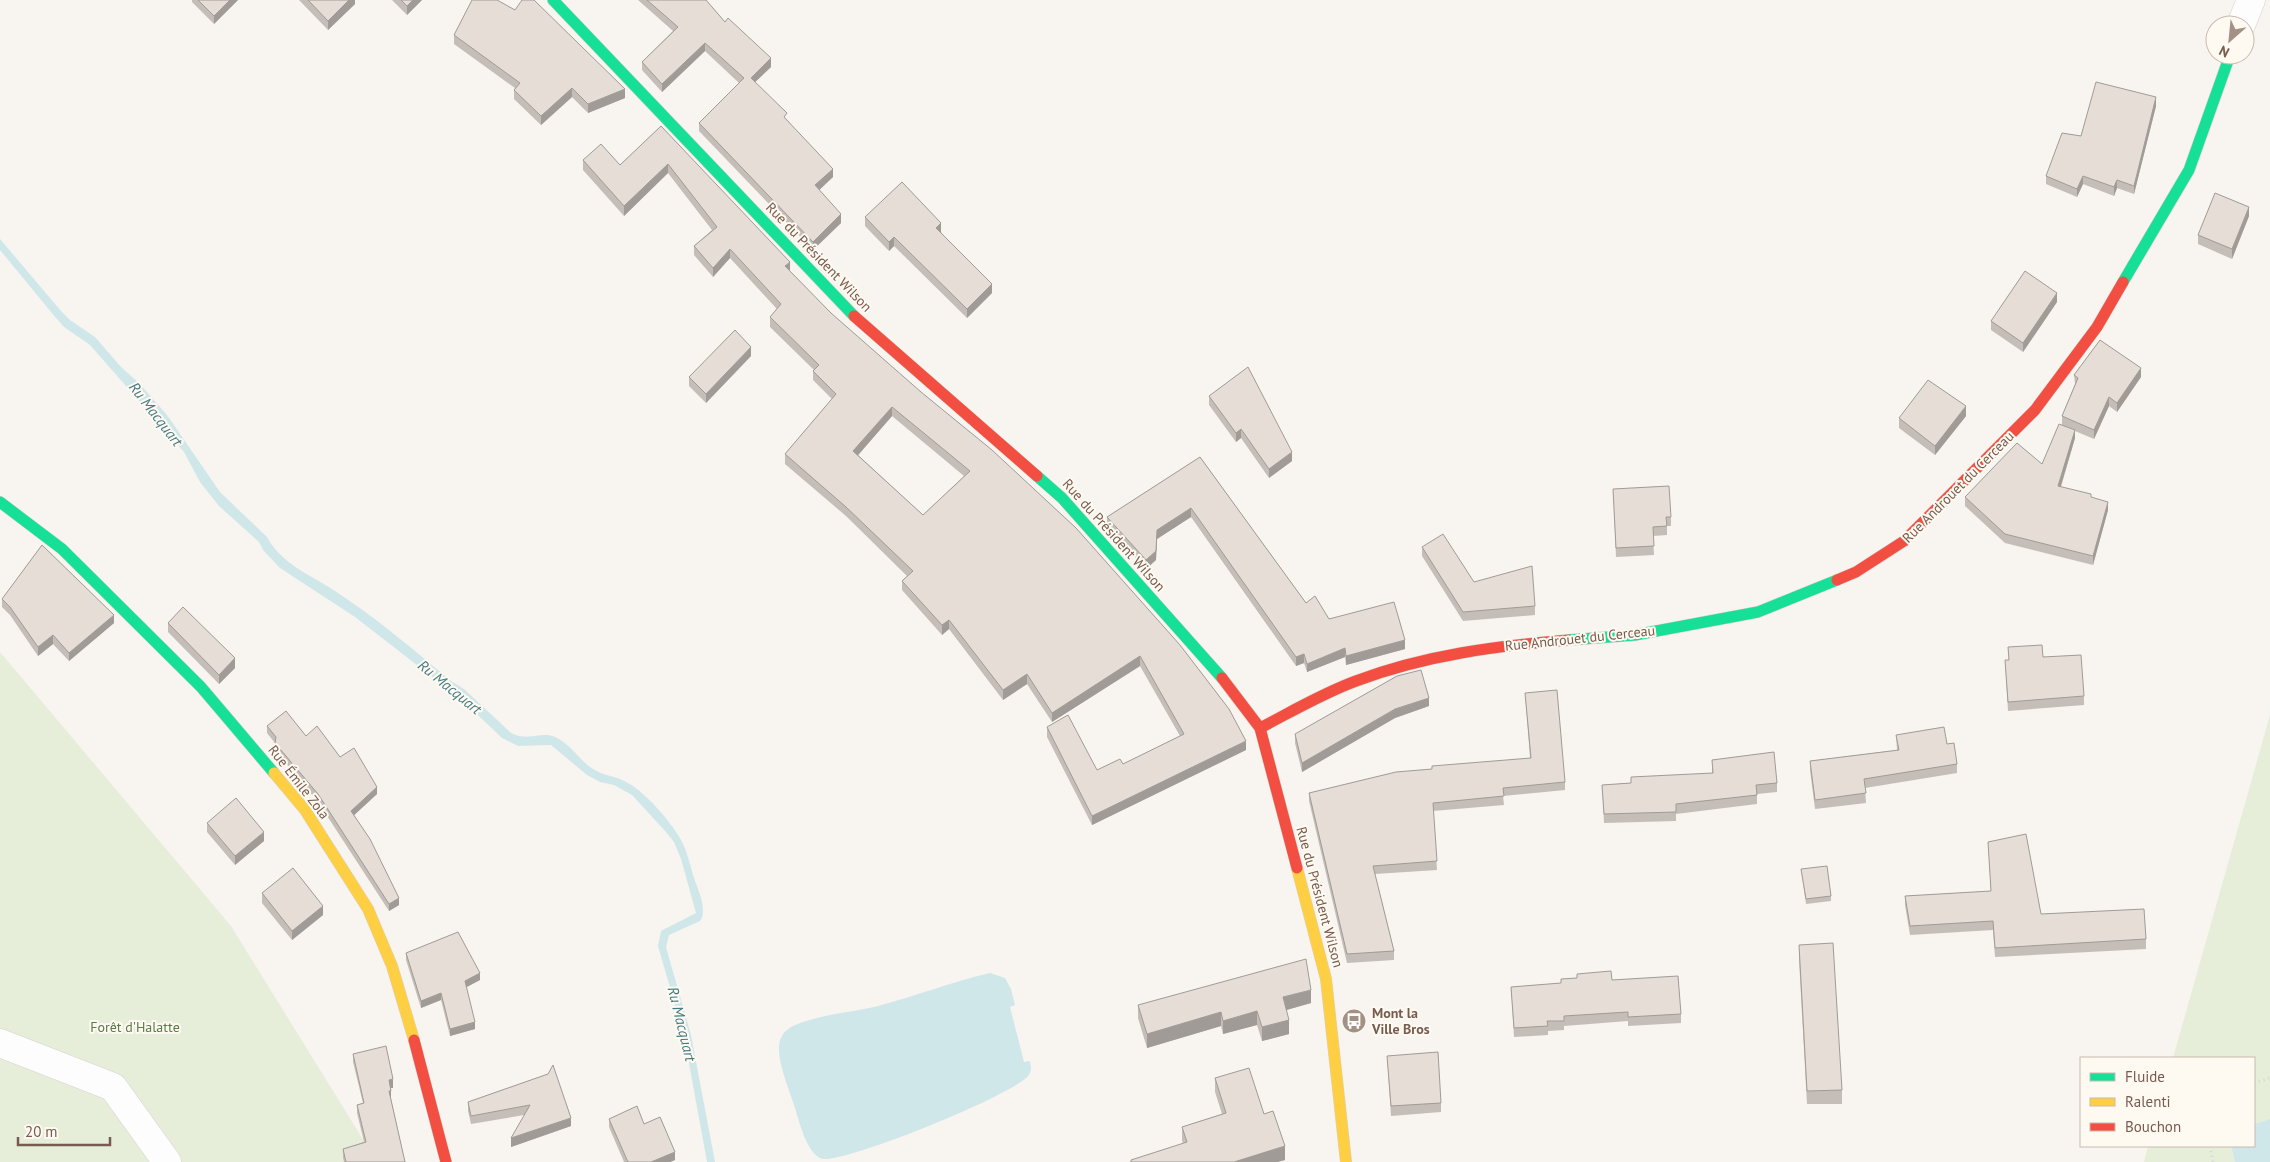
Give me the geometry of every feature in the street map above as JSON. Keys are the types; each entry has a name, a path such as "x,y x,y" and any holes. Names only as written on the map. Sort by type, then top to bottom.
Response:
{"street":[{"name":"Rue du Président Wilson","path":"553,0 855,317 1062,498 1225,682 1260,728 1326,979 1341,1160"},
{"path":"2245,15 2250,0"},
{"name":"Rue Androuet du Cerceau","path":"1260,728 1355,681 1438,656 1512,645 1635,635 1758,612 1856,572 1904,541 2035,410 2097,327 2189,170 2226,65"},
{"name":"Rue Émile Zola","path":"0,502 62,549 201,687 305,810 368,909 392,966 417,1050 446,1162"},
{"path":"0,1043 113,1087 167,1162"}],"path":[{"path":"2255,1083 2270,1078"},
{"path":"2210,1147 2213,1162"}],"green space":[{"name":"Forêt d'Halatte","path":"0,652 231,926 377,1162 0,1162"},
{"path":"2270,715 2270,1119 2255,1124 2255,1057 2173,1057"},
{"path":"2148,1147 2231,1147 2235,1162 2144,1162"}],"water":[{"name":"Ru Macquart","path":"0,239 61,311 70,320 95,337 121,367 140,384 167,415 220,492 267,537 287,561 348,599 408,645 451,681 464,689 511,733 524,737 550,735 561,740 593,769 624,781 635,788 650,800 670,824 685,847 703,906 700,921 669,935 666,947 691,1035 715,1162 707,1162 684,1036 658,946 661,931 696,913 681,859 674,842 632,795 614,785 600,782 587,775 551,745 518,746 502,738 462,700 355,617 280,568 263,550 259,542 219,506 200,482 184,452 90,345 64,327 56,318 0,250"},
{"path":"990,973 1005,978 1011,989 1015,1005 1010,1007 1024,1062 1030,1061 1031,1071 1028,1076 992,1098 894,1139 838,1157 823,1159 817,1156 804,1136 782,1070 779,1043 785,1032 793,1026 813,1019 878,1006"},
{"path":"2270,1119 2270,1162 2235,1162 2231,1147 2255,1147 2255,1124"}],"building":[{"path":"198,0 230,0 214,16"},
{"path":"308,0 349,0 328,21"},
{"path":"401,0 413,0 407,6"},
{"path":"472,0 497,0 515,10 522,0 534,0 625,89 588,104 572,88 541,116 514,90 520,83 454,35"},
{"path":"647,0 706,0 725,22 728,18 771,58 751,78 787,113 784,117 833,169 815,185 841,214 813,242 699,123 744,78 705,43 662,84 642,62 678,27"},
{"path":"2096,82 2156,97 2134,186 2117,180 2114,187 2083,176 2077,189 2046,176 2062,133 2081,136"},
{"path":"661,126 790,262 785,266 831,313 921,392 992,450 1076,528 1180,645 1229,709 1246,741 1092,816 1047,727 1068,715 1097,770 1120,759 1123,764 1184,734 1140,656 1052,713 1027,674 1003,690 949,620 942,625 902,581 913,571 846,507 785,454 836,394 813,371 819,365 770,317 781,304 730,249 713,268 694,246 717,227 668,164 624,206 583,160 601,144 620,165","holes":["892,407 970,471 923,515 853,451"]},
{"path":"902,182 941,223 936,228 992,284 967,309 894,237 889,242 865,217"},
{"path":"2215,193 2249,207 2232,249 2198,235"},
{"path":"2025,271 2057,293 2023,343 1991,321"},
{"path":"735,330 751,347 706,394 689,377"},
{"path":"2100,340 2141,368 2117,403 2109,397 2094,430 2062,416 2078,378 2074,375"},
{"path":"1248,367 1292,452 1269,469 1241,429 1236,433 1209,396"},
{"path":"1928,380 1966,406 1935,446 1899,418"},
{"path":"2059,424 2075,430 2058,486 2091,494 2091,497 2108,502 2093,556 2005,534 1965,497 2017,443 2042,464"},
{"path":"1200,457 1306,603 1315,596 1329,619 1394,602 1405,640 1346,656 1345,648 1307,664 1304,654 1296,657 1191,508 1157,530 1156,551 1146,560 1107,517"},
{"path":"1669,486 1671,517 1666,517 1667,526 1653,527 1654,546 1616,548 1613,489"},
{"path":"1443,534 1474,582 1532,566 1535,606 1463,612 1422,547"},
{"path":"42,545 114,615 69,653 53,635 38,647 10,607 2,599"},
{"path":"183,607 235,658 219,675 168,623"},
{"path":"2042,645 2043,657 2081,655 2084,696 2008,702 2005,660 2009,660 2008,647"},
{"path":"1421,670 1429,698 1395,709 1302,763 1295,734 1397,676"},
{"path":"1557,690 1565,782 1503,788 1504,796 1433,803 1437,861 1373,866 1394,951 1347,954 1309,793 1396,772 1432,769 1432,766 1531,758 1525,693"},
{"path":"286,711 306,736 317,726 340,757 354,748 377,787 351,811 370,839 399,898 389,904 318,794 275,743 276,737 267,726"},
{"path":"1944,727 1947,744 1954,743 1957,764 1864,779 1866,793 1815,800 1810,761 1899,750 1896,735"},
{"path":"1774,752 1777,783 1756,785 1757,795 1676,804 1676,812 1604,814 1602,785 1631,783 1631,777 1713,773 1712,760"},
{"path":"236,798 264,832 235,856 207,823"},
{"path":"2026,834 2041,914 2144,909 2146,939 1995,948 1993,921 1910,926 1905,896 1991,891 1988,842"},
{"path":"1827,866 1831,896 1806,899 1801,869"},
{"path":"293,868 323,906 292,931 262,893"},
{"path":"458,932 480,973 465,981 475,1022 450,1029 441,993 421,1001 406,953"},
{"path":"1833,943 1842,1090 1807,1091 1799,945"},
{"path":"1306,959 1311,990 1283,997 1289,1020 1262,1027 1257,1011 1223,1021 1221,1012 1147,1034 1138,1005"},
{"path":"1611,971 1612,980 1678,976 1681,1014 1628,1017 1628,1012 1564,1016 1564,1021 1547,1021 1548,1026 1514,1028 1511,987 1561,983 1561,979 1577,978 1577,974"},
{"path":"386,1046 393,1079 389,1080 391,1091 389,1091 405,1162 346,1162 343,1149 366,1142 357,1105 364,1103 353,1054"},
{"path":"1438,1052 1441,1103 1391,1106 1387,1056"},
{"path":"553,1065 571,1118 511,1138 530,1105 471,1116 468,1102 548,1074"},
{"path":"1249,1068 1264,1114 1273,1111 1285,1146 1234,1162 1131,1162 1131,1160 1187,1142 1182,1127 1226,1113 1215,1078"},
{"path":"637,1106 644,1124 660,1117 675,1152 651,1162 628,1162 609,1119"}],"traffic: fast":[{"path":"553,0 854,316"},
{"path":"2123,282 2189,170 2226,65"},
{"path":"1037,476 1062,498 1222,678"},
{"path":"0,502 62,549 201,687 274,773"},
{"path":"1569,640 1635,635 1758,612 1837,580"}],"traffic: slow":[{"path":"274,773 305,810 368,909 392,966 414,1040"},
{"path":"1297,868 1326,979 1346,1162"}],"traffic: jam":[{"path":"1837,580 1856,572 1904,541 2035,410 2097,327 2123,282"},
{"path":"854,316 1037,476"},
{"path":"1260,728 1331,691 1408,664 1461,653 1569,640"},
{"path":"1222,678 1260,728 1297,868"},
{"path":"414,1040 446,1162"}],"place":[{"name":"Mont la Ville Bros","path":"1354,1021"}]}
